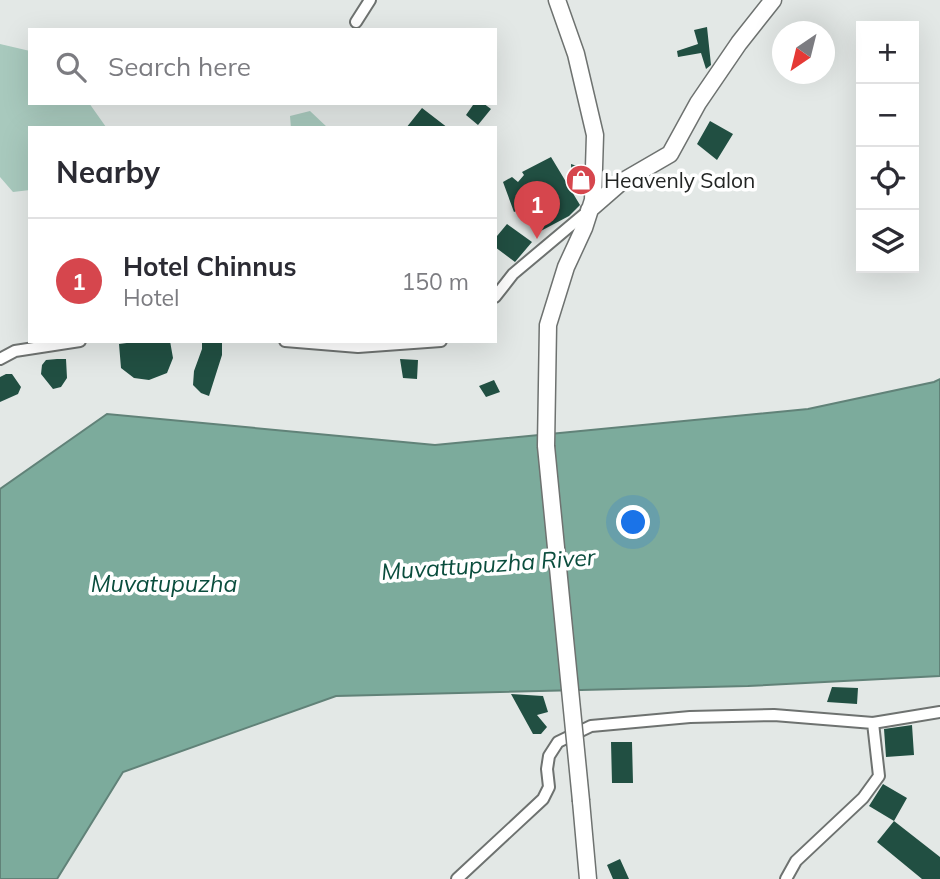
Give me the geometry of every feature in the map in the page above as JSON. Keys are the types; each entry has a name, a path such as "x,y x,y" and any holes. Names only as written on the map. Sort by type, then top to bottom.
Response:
{"main road":[{"path":"557,0 576,54 595,135 593,200 584,228 566,267 548,325 546,446 588,879"},
{"path":"589,210 620,183 670,154 698,103 739,43 773,0"}],"street":[{"path":"356,22 370,0"},
{"path":"497,294 513,274 589,210"},
{"path":"0,359 15,351 67,343"},
{"path":"309,343 358,347 413,343"},
{"path":"457,879 543,799 549,787 547,769 550,756 558,742 591,726 774,715 873,723 940,712"},
{"path":"786,879 796,861 863,799 879,776 873,723"}],"shaded area":[{"path":"0,44 28,51 28,105 90,105 105,126 28,126 28,190 13,192 0,177"},
{"path":"310,111 326,126 291,126 290,116"}],"water":[{"name":"Muvatupuzha","path":"940,379 940,676 748,686 336,696 123,772 57,879 0,879 0,489 107,414 435,445 808,409"}],"building":[{"path":"707,27 711,65 706,69 701,53 678,57 677,51 698,44 694,30"},
{"path":"473,105 486,105 491,109 478,125 466,115"},
{"path":"422,108 445,126 408,126"},
{"path":"710,121 733,134 717,160 697,144"},
{"path":"551,157 580,205 569,216 537,233 537,202 514,212 503,182 512,177 518,182 524,175 522,172"},
{"path":"571,164 583,168 583,186 572,186"},
{"path":"507,224 532,242 515,262 497,248 497,236"},
{"path":"170,343 173,358 167,373 149,380 134,378 121,368 119,344"},
{"path":"202,343 222,343 222,355 209,396 193,385 194,371"},
{"path":"66,359 67,378 61,387 53,389 41,374 42,365 46,360"},
{"path":"400,359 418,360 417,379 403,378"},
{"path":"12,374 21,387 18,394 0,402 0,377"},
{"path":"494,380 500,392 486,397 479,386"},
{"path":"832,687 858,688 857,704 827,702"},
{"path":"511,694 543,696 548,712 537,715 547,727 541,734 533,734"},
{"path":"912,725 914,755 886,757 884,729"},
{"path":"611,742 632,742 633,783 612,783"},
{"path":"883,784 907,798 894,821 869,806"},
{"path":"894,821 940,857 940,879 922,879 877,842"},
{"path":"620,859 629,879 613,879 607,865"}],"place":[{"name":"Heavenly Salon","path":"581,180"},
{"name":"Hotel Chinnus","path":"537,239"}],"water label":[{"name":"Muvattupuzha River","path":"488,564"}]}
